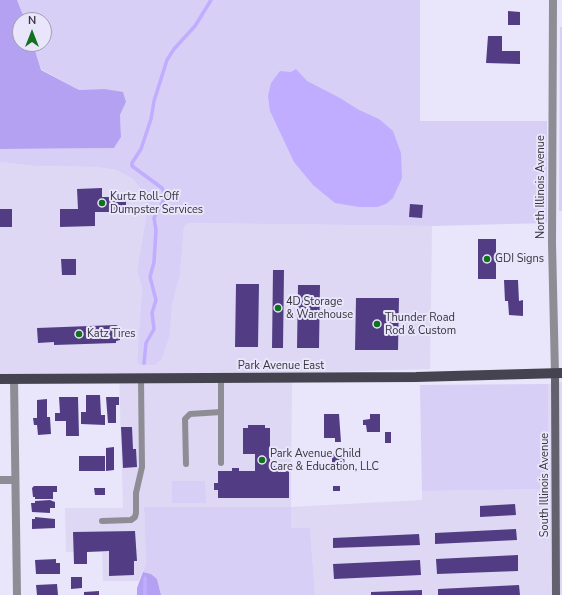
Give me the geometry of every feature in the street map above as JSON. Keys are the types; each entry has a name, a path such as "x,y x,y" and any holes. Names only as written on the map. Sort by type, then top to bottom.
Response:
{"main road":[{"name":"Park Avenue East","path":"0,380 558,374"},
{"name":"South Illinois Avenue","path":"556,595 559,573 558,374"}],"street":[{"name":"North Illinois Avenue","path":"554,0 552,243 558,374"},
{"path":"14,379 17,595"},
{"path":"0,480 16,480"}],"lane":[{"path":"102,521 131,520 135,517 136,493 142,467 141,378"},
{"path":"220,378 221,464"},
{"path":"186,464 185,419 190,414 221,412"}],"shaded area":[{"path":"0,0 17,0 22,12 12,12 12,52 35,52 41,70 79,90 104,89 123,92 126,102 120,115 121,137 114,148 0,149"},
{"path":"17,0 420,0 420,121 547,121 547,223 432,226 188,223 184,227 180,275 172,305 170,335 162,359 156,365 140,365 137,361 142,289 137,270 146,218 145,195 133,179 116,170 97,167 36,166 0,162 0,149 114,148 121,137 120,115 126,102 104,89 79,90 41,69 36,52 52,52 52,12 22,12"},
{"path":"560,27 562,27 562,211 559,211"},
{"path":"296,69 307,81 340,98 359,110 379,119 393,131 401,153 402,178 393,198 386,204 377,207 359,207 335,203 313,185 294,162 270,111 268,96 271,83 280,71 291,72"},
{"path":"0,162 36,166 97,167 116,170 133,179 145,195 146,218 137,270 142,289 137,361 156,365 162,359 170,335 172,305 180,275 184,227 188,223 432,226 430,369 292,373 291,507 422,500 422,491 549,489 548,384 562,382 562,595 315,595 310,528 291,528 291,508 144,507 146,562 139,581 103,581 102,552 66,552 65,508 123,508 119,373 0,374"},
{"path":"548,384 549,489 422,491 420,385"},
{"path":"172,481 205,481 206,503 172,503"},
{"path":"144,507 291,507 291,528 310,528 315,595 161,595 157,579 151,574 143,572 146,562"},
{"path":"143,572 151,574 157,579 161,595 137,595 137,588"}],"building":[{"path":"508,11 520,12 520,25 508,25"},
{"path":"488,36 502,36 502,51 520,51 520,64 486,63"},
{"name":"Kurtz Roll-Off Dumpster Services","path":"102,188 102,197 126,197 126,212 95,212 95,226 60,227 60,209 78,209 77,189"},
{"path":"410,204 423,205 422,218 409,217"},
{"path":"0,209 12,209 12,227 0,227"},
{"name":"GDI Signs","path":"478,239 496,239 496,279 478,279"},
{"path":"61,259 76,259 76,275 62,275"},
{"path":"273,270 284,270 283,348 272,348"},
{"path":"504,280 518,280 519,301 523,300 523,316 509,315 508,301 505,301"},
{"path":"236,284 259,284 258,347 235,347"},
{"path":"298,285 320,285 319,348 297,348"},
{"name":"Thunder Road Rod & Custom","path":"356,298 399,298 398,350 355,350"},
{"name":"Katz Tires","path":"116,325 120,327 120,340 116,341 116,343 54,345 54,342 38,343 37,328"},
{"path":"86,395 100,395 101,415 105,415 105,425 81,424 81,412 86,412"},
{"path":"59,397 78,397 79,436 66,436 66,421 55,421 55,413 60,413"},
{"path":"106,397 119,397 119,405 116,405 116,423 108,423"},
{"path":"47,399 47,417 50,417 51,434 38,435 37,425 34,425 33,418 37,418 37,400"},
{"path":"324,414 339,414 341,442 335,442 335,438 324,438"},
{"path":"370,414 380,414 380,432 367,432 366,425 363,425 363,420 370,419"},
{"name":"Park Avenue Child Care & Education, LLC","path":"248,425 265,425 265,428 270,428 270,466 275,466 275,471 289,471 289,498 218,498 218,490 214,490 214,483 218,483 218,471 232,471 232,468 239,468 239,471 255,471 255,454 243,454 243,428 248,428"},
{"path":"121,427 132,427 133,449 136,449 137,467 123,468"},
{"path":"385,432 391,432 391,443 385,443"},
{"path":"114,447 114,470 106,471 106,448"},
{"path":"332,454 344,454 345,468 332,469"},
{"path":"79,456 105,456 105,471 79,471"},
{"path":"34,486 57,486 57,492 53,492 53,499 35,499 35,497 33,497 32,488"},
{"path":"333,486 340,486 340,491 333,491"},
{"path":"94,488 105,488 105,495 95,495"},
{"path":"50,500 55,502 55,508 50,508 50,513 32,512 31,503 35,503 35,501"},
{"path":"515,504 516,515 480,517 480,506"},
{"path":"35,517 55,519 55,528 32,529 32,519 35,519"},
{"path":"516,529 517,540 435,544 435,533"},
{"path":"135,531 137,561 134,561 134,575 109,576 109,551 87,552 87,564 74,564 73,532"},
{"path":"419,534 420,545 333,548 333,538"},
{"path":"518,555 518,571 437,574 436,559"},
{"path":"56,559 56,563 60,563 60,574 36,574 35,560"},
{"path":"420,560 421,575 334,579 333,564"},
{"path":"71,577 82,577 82,588 71,589"},
{"path":"57,584 58,595 37,595 36,585"},
{"path":"519,585 520,595 438,595 438,589"},
{"path":"422,590 422,595 371,595 371,592"},
{"path":"99,591 99,595 84,595 84,592"}],"waterway":[{"path":"144,363 146,343 154,329 152,313 156,300 150,277 154,262 156,230 154,218 166,196 162,188 132,166 132,163 141,149 167,60 174,49 195,26 211,0"},
{"path":"145,578 145,595"}],"place":[{"name":"Kurtz Roll-Off Dumpster Services","path":"102,203"},
{"name":"GDI Signs","path":"487,259"},
{"name":"4D Storage & Warehouse","path":"278,308"},
{"name":"Thunder Road Rod & Custom","path":"377,324"},
{"name":"Katz Tires","path":"79,334"},
{"name":"Park Avenue Child Care & Education, LLC","path":"262,460"}]}
